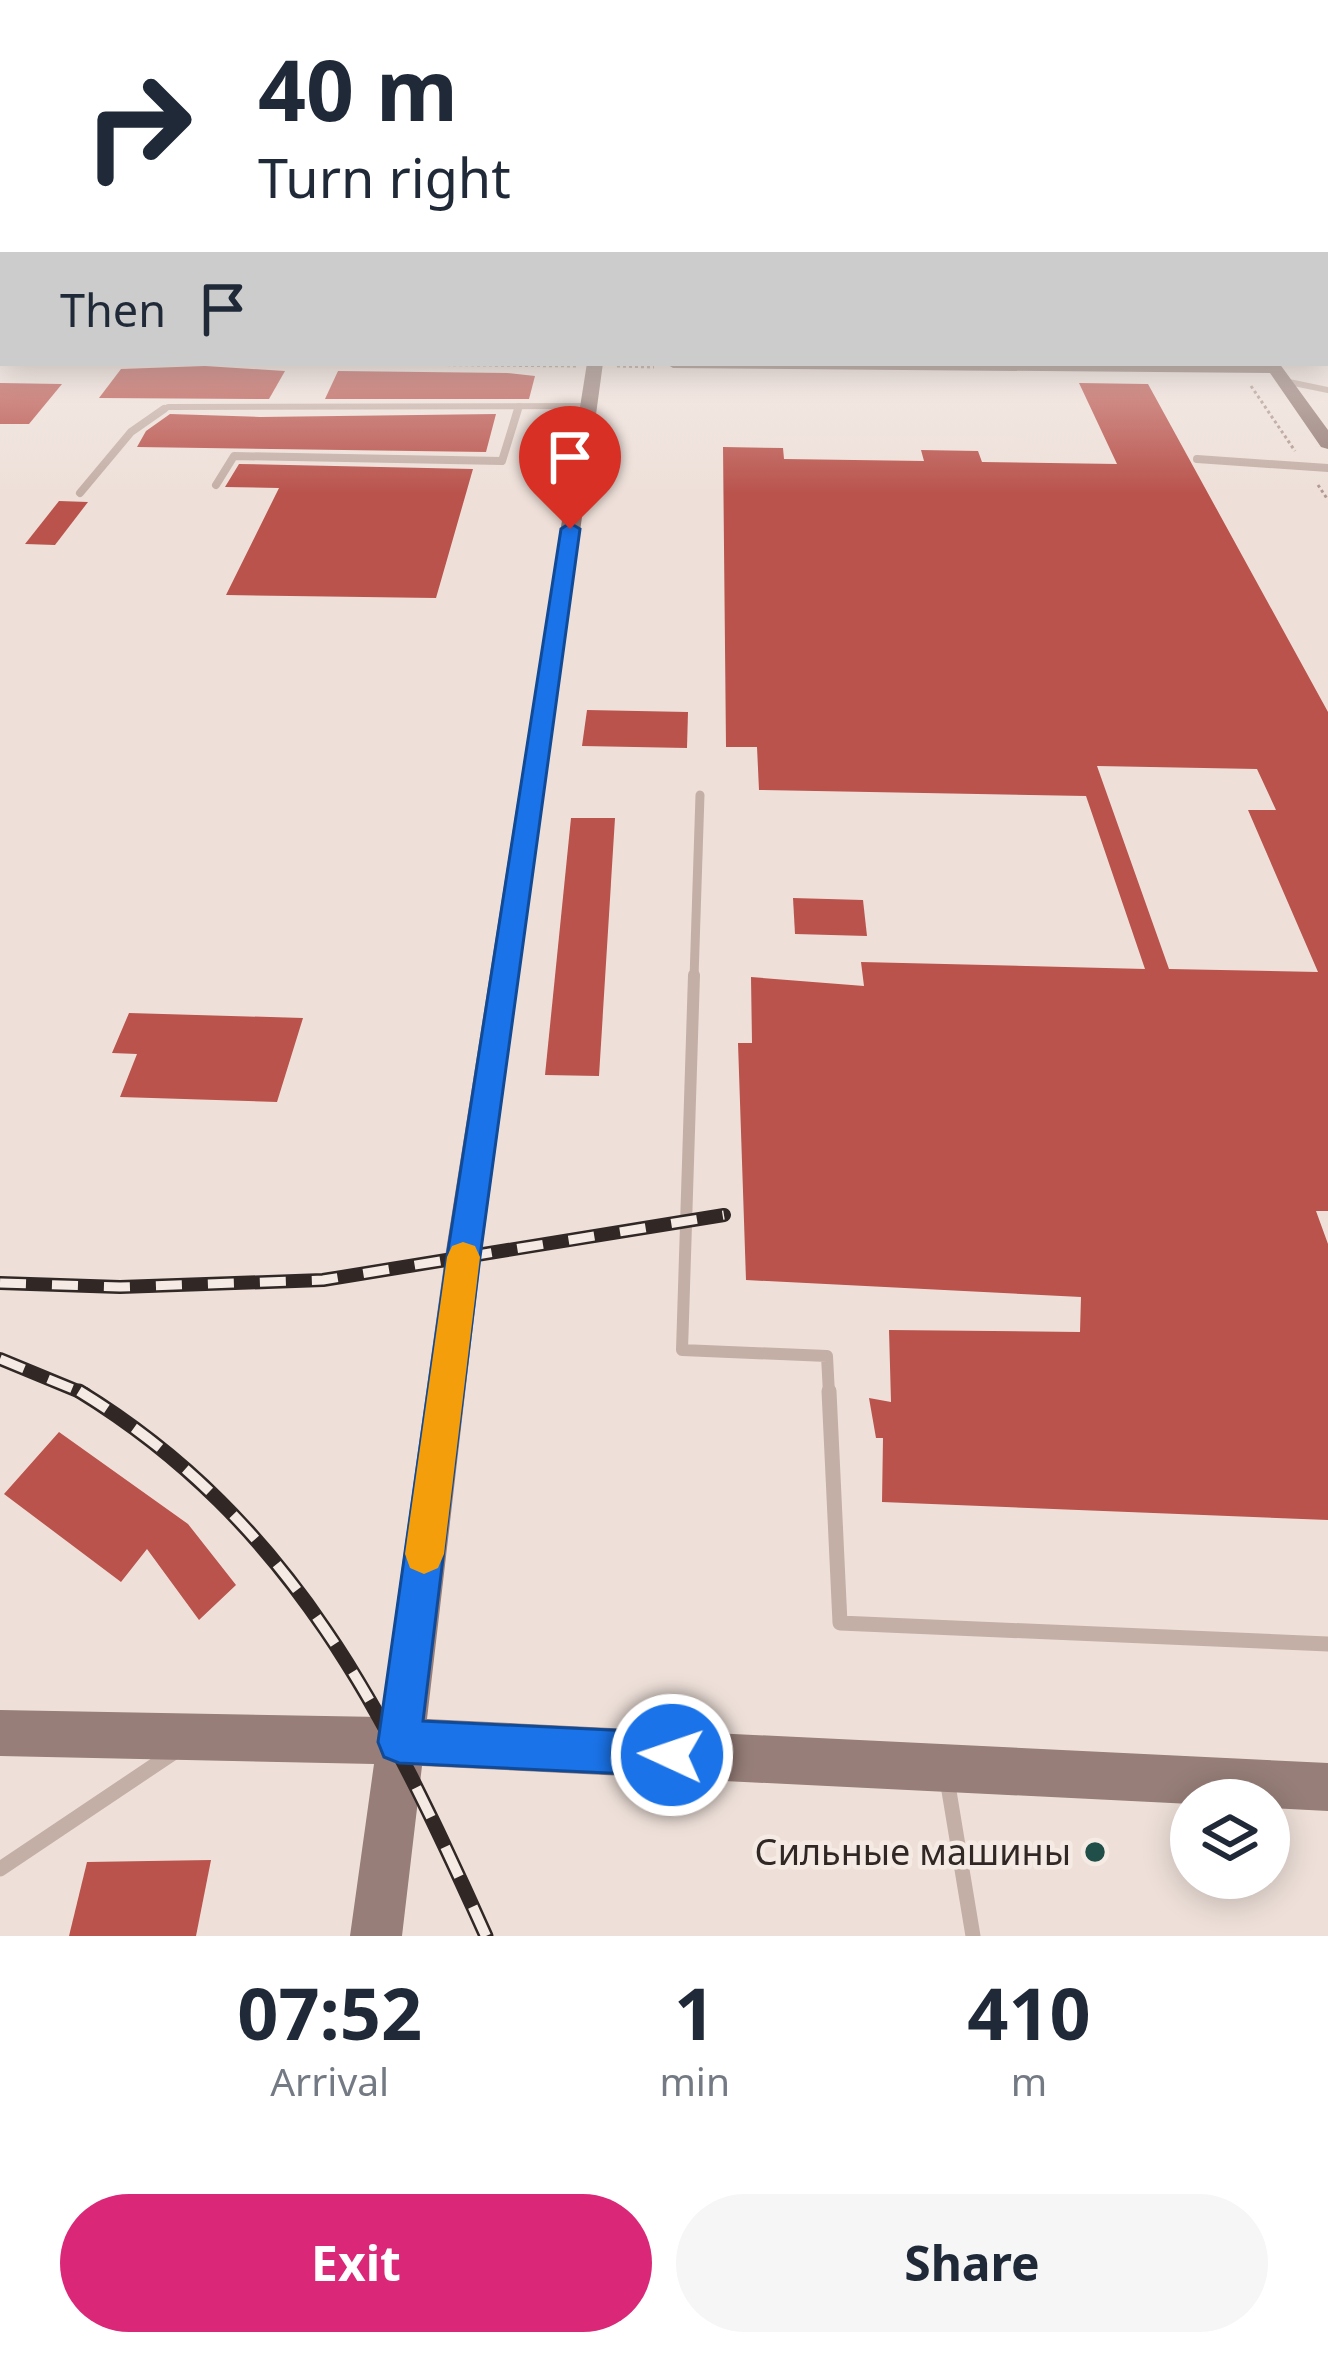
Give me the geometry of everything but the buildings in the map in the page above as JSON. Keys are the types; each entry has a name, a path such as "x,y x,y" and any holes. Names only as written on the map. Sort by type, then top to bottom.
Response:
{"street":[{"path":"376,1936 463,1257 595,366"},
{"path":"1132,366 1276,371 1328,443"},
{"path":"0,1733 399,1742 1328,1786"}],"lane":[{"path":"1276,371 1328,390"},
{"path":"216,485 234,456 502,461 519,406"},
{"path":"80,493 130,432 167,407 588,406"},
{"path":"1197,459 1328,468"},
{"path":"700,795 682,1350 827,1355 841,1623 1328,1644"},
{"path":"0,1869 195,1737"},
{"path":"945,1768 973,1936"}],"path":[{"path":"1238,368 1328,500"}],"railway":[{"path":"0,1283 120,1287 323,1280 724,1215"},
{"path":"0,1359 81,1392"},
{"path":"81,1392 85,1394"},
{"path":"81,1392 154,1443 219,1500 276,1563 326,1630 411,1776 486,1936"}],"slow traffic":[{"path":"424,1554 463,1257"}],"place":[{"name":"Сильные машины","path":"1095,1852"}],"route":[{"path":"570,529 463,1257 399,1742 672,1755"}]}
